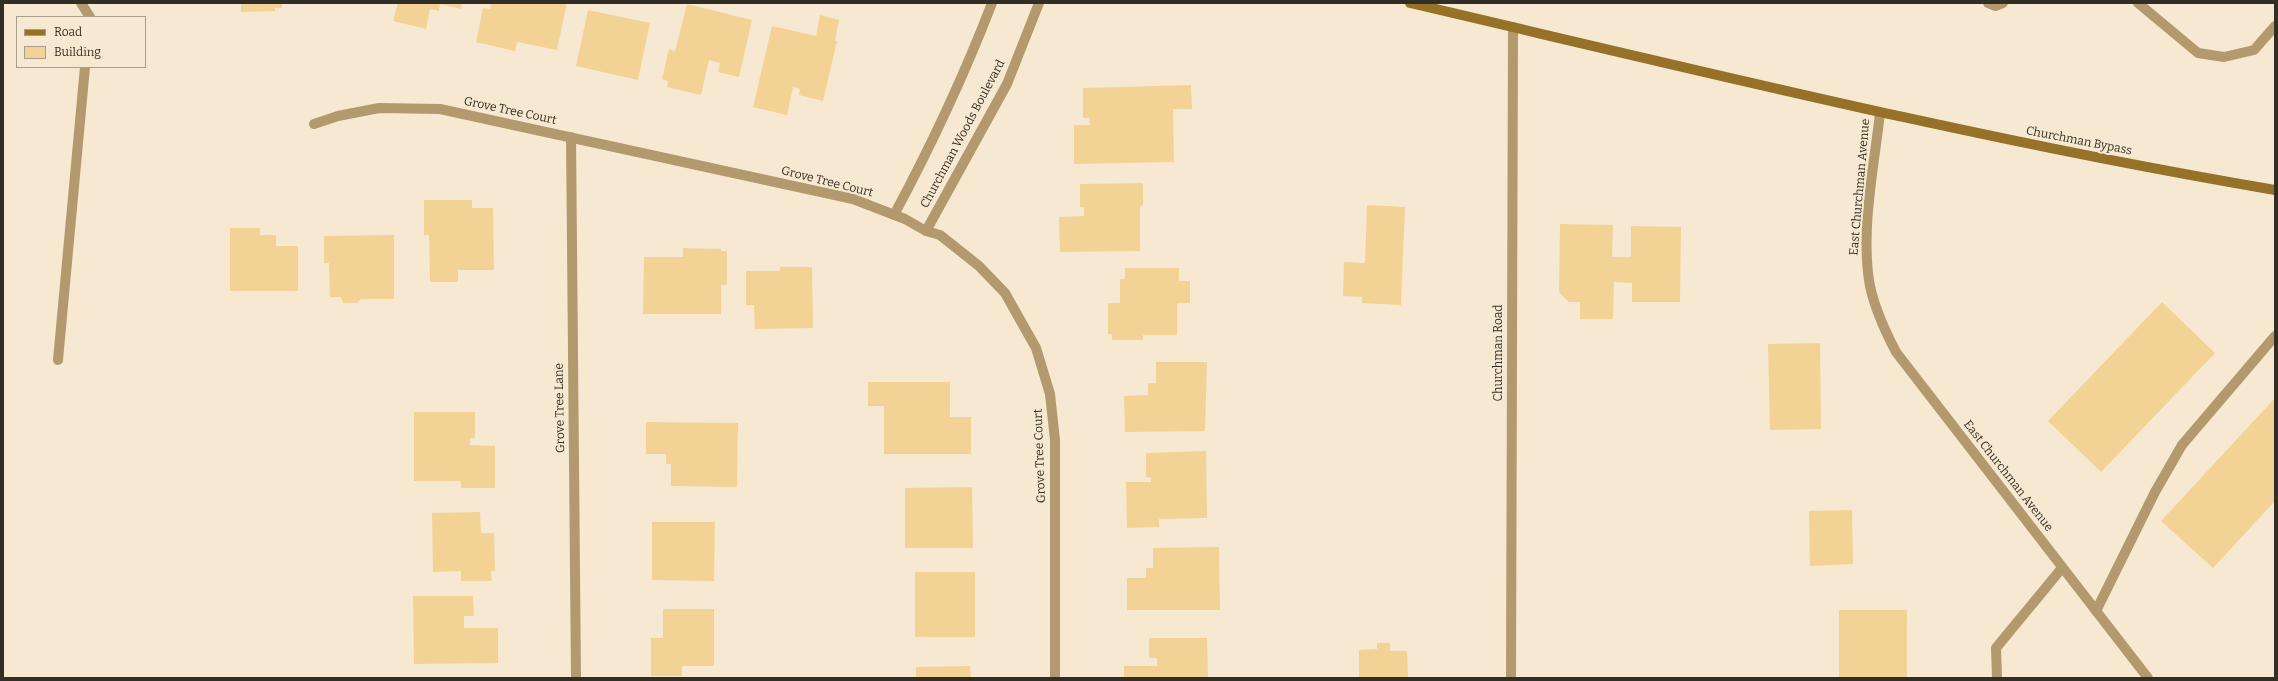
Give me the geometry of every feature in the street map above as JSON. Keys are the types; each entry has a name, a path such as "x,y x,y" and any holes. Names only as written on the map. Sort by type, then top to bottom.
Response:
{"street":[{"path":"81,3 90,16"},
{"path":"90,16 91,3"},
{"name":"Churchman Woods Boulevard","path":"894,215 926,156 967,68 992,3"},
{"name":"Churchman Woods Boulevard","path":"926,231 1007,84 1039,3"},
{"name":"East Churchman Avenue","path":"1410,3 1880,113 1866,256 1870,286 1883,327 1896,352 2148,678"},
{"path":"1988,3 1995,6 2003,3"},
{"path":"2138,3 2198,53 2224,58 2254,50 2275,26"},
{"name":"Churchman Road","path":"1511,678 1514,27"},
{"path":"58,360 85,68"},
{"name":"Grove Tree Court","path":"314,124 338,116 379,108 440,109 853,199 894,215 926,231 940,236 979,266 1005,293 1030,334 1042,364 1053,410 1055,678"},
{"name":"Churchman Bypass","path":"1880,113 2076,154 2275,190"},
{"name":"Grove Tree Lane","path":"571,137 576,678"},
{"path":"2096,611 2155,492 2182,445 2275,336"},
{"path":"1997,678 1996,648 2062,568"}],"building":[{"path":"241,3 282,3 282,8 275,8 275,11 241,12"},
{"path":"398,3 462,3 461,9 440,4 439,11 430,9 426,29 393,21"},
{"path":"491,3 567,3 557,50 517,42 515,51 476,42 483,8 490,9"},
{"path":"687,4 752,20 739,77 718,72 720,63 709,60 701,95 667,87 668,81 662,79 669,49 675,51"},
{"path":"588,10 650,23 638,80 576,66"},
{"path":"820,15 839,20 835,41 837,41 823,101 799,95 800,89 793,87 787,115 753,107 772,26 816,36"},
{"path":"1191,85 1192,109 1173,109 1174,162 1074,164 1074,125 1090,125 1089,118 1083,118 1083,88"},
{"path":"1143,183 1143,206 1140,206 1140,251 1060,252 1059,217 1084,216 1084,207 1080,207 1080,184"},
{"path":"424,200 472,200 472,208 493,208 494,270 458,270 458,282 430,282 429,235 424,235"},
{"path":"1367,205 1405,207 1401,305 1362,303 1362,297 1343,296 1344,262 1365,263"},
{"path":"1560,224 1613,225 1612,257 1631,257 1631,226 1681,227 1680,302 1632,302 1632,283 1614,282 1613,319 1580,319 1580,302 1569,302 1559,292"},
{"path":"230,228 260,228 260,235 276,235 276,246 298,246 298,291 230,291"},
{"path":"394,235 394,299 361,299 357,303 343,303 341,297 330,297 329,263 324,263 324,236"},
{"path":"683,248 721,249 721,251 727,251 727,285 721,285 721,314 643,314 644,257 683,257"},
{"path":"780,267 812,267 813,328 755,329 754,305 746,305 746,271 780,271"},
{"path":"1125,268 1179,268 1179,281 1190,281 1190,303 1177,303 1177,335 1143,335 1143,340 1112,340 1112,334 1108,334 1108,303 1120,303 1120,279 1125,279"},
{"path":"2162,302 2215,353 2101,472 2048,421"},
{"path":"1820,343 1821,429 1770,430 1768,344"},
{"path":"1156,362 1207,362 1205,431 1125,432 1124,396 1148,395 1148,383 1156,383"},
{"path":"868,382 950,382 950,417 971,417 971,454 884,454 884,406 868,406"},
{"path":"2275,398 2275,501 2213,568 2161,521"},
{"path":"414,412 475,412 475,438 470,438 470,445 495,446 495,488 461,488 461,481 414,481"},
{"path":"646,422 738,423 737,487 671,486 671,464 666,464 666,454 646,454"},
{"path":"1206,451 1207,518 1159,519 1159,527 1127,528 1126,482 1151,482 1151,478 1146,477 1146,453"},
{"path":"972,487 973,548 905,548 905,488"},
{"path":"1852,510 1853,564 1810,566 1809,511"},
{"path":"480,512 481,533 494,533 495,571 491,571 492,581 461,581 461,571 433,572 432,513"},
{"path":"652,522 715,522 714,581 652,580"},
{"path":"1219,547 1220,610 1127,610 1127,578 1146,578 1146,568 1153,568 1153,548"},
{"path":"915,572 975,572 975,637 915,637"},
{"path":"413,596 473,596 474,616 464,616 464,628 498,628 498,663 414,664"},
{"path":"663,609 714,609 714,666 682,666 682,676 651,676 651,638 663,638"},
{"path":"1839,610 1907,610 1907,678 1839,678"},
{"path":"1149,638 1207,638 1208,678 1124,678 1124,666 1157,666 1157,658 1149,658"},
{"path":"1377,643 1390,643 1390,651 1407,651 1408,678 1359,678 1359,650 1377,649"},
{"path":"970,666 971,678 916,678 916,667"}]}
